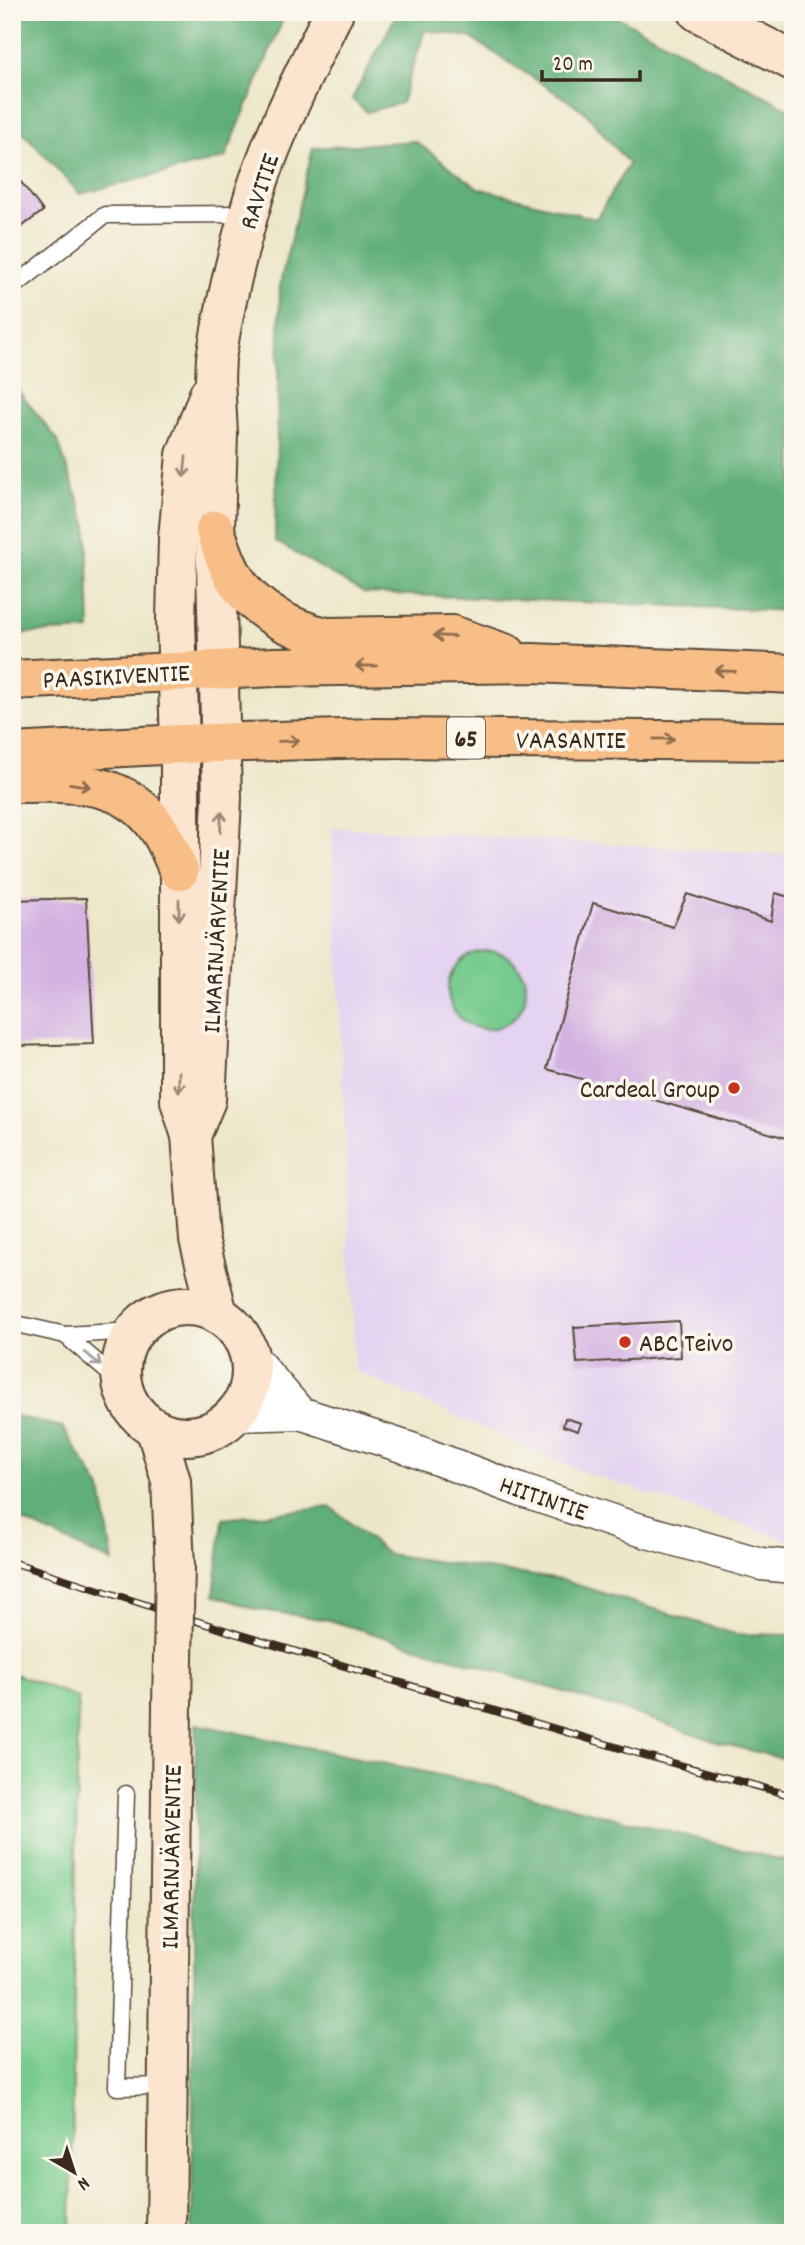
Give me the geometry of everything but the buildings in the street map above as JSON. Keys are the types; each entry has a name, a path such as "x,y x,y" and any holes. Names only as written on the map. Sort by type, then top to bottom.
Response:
{"highway":[{"path":"215,530 228,565 246,593 260,607 309,633 326,637 452,635 532,663"},
{"path":"219,670 532,663 793,674"},
{"name":"PAASIKIVENTIE","path":"12,680 219,670"},
{"name":"VAASANTIE","path":"180,744 372,738 793,741"},
{"name":"65","path":"12,753 180,744"},
{"path":"12,783 72,783 122,795 136,803 157,826 179,871"}],"main road":[{"name":"RAVITIE","path":"221,743 215,530 218,434 215,379 220,334 248,214 271,149 334,12"},
{"path":"698,12 793,61"},
{"name":"RAVITIE","path":"180,744 176,621 178,538 186,455 215,379"},
{"name":"ILMARINJÄRVENTIE","path":"191,1136 206,1100 222,799 221,743"},
{"name":"ILMARINJÄRVENTIE","path":"180,744 180,1101 191,1136 199,1238 218,1314"},
{"name":"ILMARINJÄRVENTIE","path":"167,1308 199,1238"},
{"path":"171,1481 247,1397 251,1375 249,1354 243,1338 232,1324 202,1307 167,1308 149,1317 134,1331 125,1347 121,1383 128,1402 140,1418 156,1430 172,1436 190,1437 221,1424"},
{"name":"ILMARINJÄRVENTIE","path":"156,1430 171,1481 175,1566 166,2233"}],"street":[{"path":"249,1354 300,1413"},
{"name":"HIITINTIE","path":"221,1424 300,1413 411,1449 630,1527 761,1564 793,1567"}],"lane":[{"path":"12,288 105,215 248,214"},
{"path":"12,1324 65,1335 134,1331"},
{"path":"65,1335 121,1383"},
{"path":"126,1794 117,2087 167,2086"}],"shaded area":[{"path":"332,827 793,855 793,1542 577,1470 355,1371"}],"green space":[{"path":"12,12 286,12 225,158 80,194 12,120"},
{"path":"398,12 608,12 793,111 793,611 364,593 275,541 280,284 313,148 415,141 478,188 596,219 629,164 584,111 470,37 425,30 401,103 367,112 352,99"},
{"path":"12,383 57,439 87,525 90,630 12,634"},
{"path":"479,951 495,951 509,957 520,968 526,982 526,998 520,1012 509,1023 495,1029 479,1029 465,1023 454,1012 448,998 448,982 454,968 465,957"},
{"path":"12,1415 62,1427 101,1489 113,1562 25,1522 12,1519"},
{"path":"331,1507 387,1554 561,1580 735,1634 793,1635 793,1761 720,1743 636,1714 329,1620 255,1609 214,1595 223,1519"},
{"path":"12,1673 78,1698 71,2233 12,2233"},
{"path":"196,1724 487,1785 793,1863 793,2233 192,2233"}],"railway":[{"path":"12,1562 234,1633 636,1753 793,1796"}],"place":[{"name":"Cardeal Group","path":"734,1088"},
{"name":"ABC Teivo","path":"625,1342"}]}
